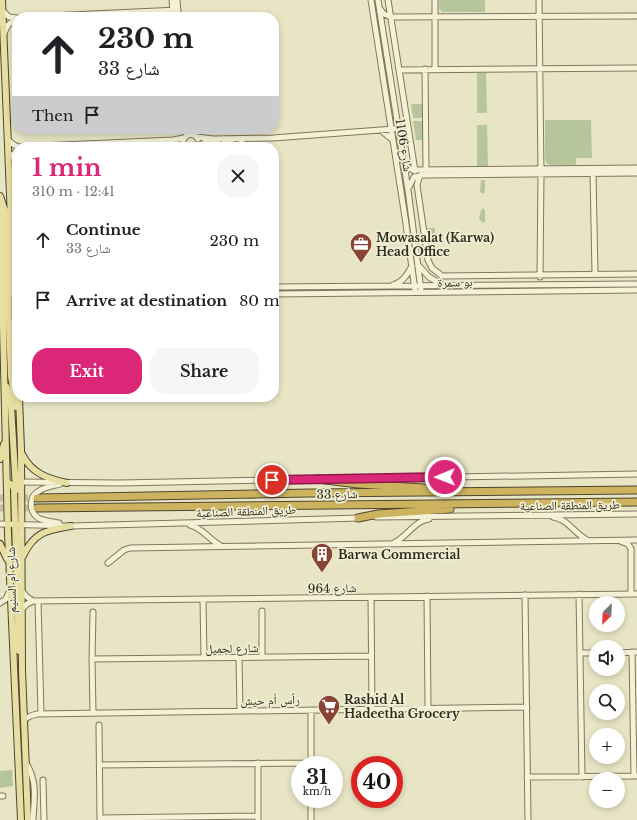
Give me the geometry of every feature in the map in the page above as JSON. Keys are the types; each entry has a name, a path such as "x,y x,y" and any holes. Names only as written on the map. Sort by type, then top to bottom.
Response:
{"highway":[{"path":"317,479 458,492"},
{"name":"شارع 33","path":"37,498 637,490"},
{"name":"شارع 33","path":"36,508 637,502"},
{"path":"358,518 378,514 458,508 479,504"}],"main road":[{"name":"شارع ام السنيم","path":"2,0 12,240"},
{"path":"0,196 5,211 12,382"},
{"name":"شارع ام السنيم","path":"0,202 1,254 12,317"},
{"path":"0,262 1,254"},
{"name":"شارع ام السنيم","path":"12,273 4,325 4,381 9,564 20,819"},
{"path":"0,308 4,325"},
{"path":"4,381 10,397 18,482"},
{"path":"15,402 20,430"},
{"name":"شارع ام السنيم","path":"19,402 21,449 18,482 22,524 22,670 28,820"},
{"path":"0,459 6,430"},
{"path":"21,449 24,458 32,469 48,478 67,483"},
{"path":"7,482 12,485 14,489 18,639 22,670"},
{"path":"22,558 28,545 38,535 49,530 71,526"},
{"path":"0,544 9,564"}],"street":[{"path":"172,0 175,12"},
{"path":"176,12 177,0"},
{"name":"شارع 1106","path":"372,0 415,293"},
{"name":"شارع 1106","path":"378,0 404,162 422,293"},
{"path":"388,0 415,170 418,176 418,190 428,260 434,270 440,275 445,276 637,274"},
{"path":"435,0 435,68"},
{"path":"539,0 541,171 540,276"},
{"path":"379,8 384,14 391,17 637,16"},
{"path":"3,11 7,16 12,17"},
{"path":"4,35 8,24 12,22"},
{"path":"400,70 435,68 637,68"},
{"path":"425,69 426,169"},
{"path":"384,131 388,121 390,120"},
{"path":"155,142 173,140 188,135 213,139 243,139 398,130"},
{"path":"384,131 393,140"},
{"path":"183,142 186,134"},
{"path":"196,136 198,142"},
{"path":"8,140 12,143"},
{"path":"9,158 12,154"},
{"path":"404,162 409,168 415,170 637,173"},
{"path":"408,190 412,180 418,176 637,168"},
{"path":"593,173 595,274"},
{"path":"390,286 403,280 408,274 412,265"},
{"path":"419,265 429,277 444,286"},
{"name":"بو سمرة","path":"279,288 637,284"},
{"name":"بو سمرة","path":"279,294 637,290"},
{"path":"317,479 637,474"},
{"name":"شارع 33","path":"0,482 120,483 317,479"},
{"path":"67,483 39,490 32,497 31,505 34,513 39,518 71,526"},
{"name":"طريق المنطقة الصناعية","path":"0,524 71,526 445,516 637,514"},
{"path":"538,515 564,520 578,534 589,540"},
{"path":"391,544 405,536 418,522 445,516"},
{"path":"183,523 200,528 215,543 222,547"},
{"path":"108,563 124,550 130,548 589,540 637,541"},
{"path":"616,540 625,542 631,549 637,541"},
{"name":"شارع 964","path":"36,601 634,594 631,549"},
{"path":"0,603 6,599 10,590"},
{"path":"22,591 27,597 36,601"},
{"path":"579,594 582,777"},
{"path":"525,595 528,820"},
{"path":"427,596 428,708"},
{"path":"371,597 372,709"},
{"path":"203,599 204,658"},
{"path":"22,609 27,604 36,601"},
{"path":"36,601 39,714"},
{"path":"0,603 7,606 11,610"},
{"path":"262,611 262,657"},
{"path":"93,612 93,713"},
{"path":"527,777 636,776 635,652 625,653"},
{"path":"580,653 589,653"},
{"name":"شارع لجميل","path":"92,659 371,656"},
{"path":"239,658 240,711"},
{"name":"رأس أم حيش","path":"24,707 30,712 39,714"},
{"name":"رأس أم حيش","path":"24,720 30,716 39,714 527,707"},
{"path":"311,710 311,756"},
{"path":"99,725 100,819 258,818 258,763"},
{"name":"شارع ام السنيم","path":"26,762 32,774 35,792 33,820"},
{"path":"100,765 291,764"},
{"path":"43,780 44,820"},
{"path":"35,792 43,795"},
{"path":"35,799 43,795"},
{"path":"311,808 311,820"}],"green space":[{"path":"439,0 485,0 485,12 442,12 439,8"},
{"path":"477,73 486,73 487,113 477,113"},
{"path":"411,104 423,104 423,118 413,118"},
{"path":"545,120 591,120 592,158 576,158 576,165 547,164 545,159"},
{"path":"413,121 423,121 423,140 416,140"},
{"path":"477,125 487,125 488,166 477,166"},
{"path":"481,180 485,180 484,194 480,192"},
{"path":"483,208 485,210 485,221 483,223 479,219"},
{"path":"427,228 435,228 435,247 431,246"},
{"path":"12,770 13,786 0,788 0,771"}],"tunnel":[{"path":"0,498 37,498"},
{"path":"0,508 37,508"}],"place":[{"name":"Mowasalat (Karwa) Head Office","path":"361,264"},
{"name":"Barwa Commercial","path":"322,574"},
{"name":"Rashid Al Hadeetha Grocery","path":"329,726"}],"route":[{"path":"272,480 445,477"}]}
